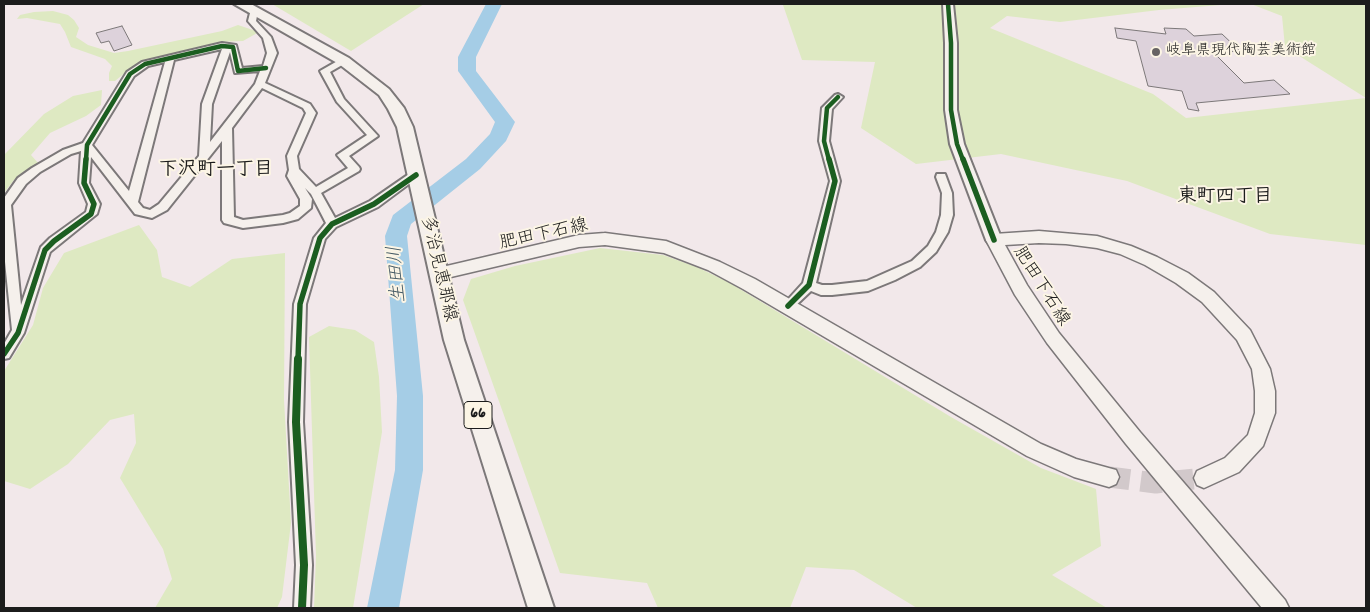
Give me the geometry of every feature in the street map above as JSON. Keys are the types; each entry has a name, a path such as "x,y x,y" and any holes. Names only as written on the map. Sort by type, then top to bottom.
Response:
{"main road":[{"name":"多治見恵那線","path":"248,8 344,61 384,92 396,108 405,126 454,340 541,608"},
{"name":"肥田下石線","path":"1204,478 1232,465 1256,440 1265,413 1265,391 1261,369 1244,334 1208,297 1182,278 1151,261 1125,250 1097,242 1066,238 1031,237 994,240 1021,290 1053,338 1133,438 1277,608"},
{"name":"肥田下石線","path":"438,274 579,241 605,239 666,247 688,254 714,266 788,306 1034,450 1074,468 1109,477"}],"street":[{"path":"948,4 951,43 951,110 957,144 994,240"},
{"path":"87,145 139,211 152,214 162,207 227,128 260,84 272,53 267,37 252,21 248,8"},
{"path":"4,354 18,333 46,250 54,241 91,214 94,204 84,182 87,145 130,74 145,64 170,60 208,49 227,47 233,48 238,71 266,68"},
{"path":"204,156 206,104 227,47"},
{"path":"132,202 170,60"},
{"path":"315,192 355,169 342,155 373,136 340,100 325,71 344,61"},
{"path":"227,128 228,220 243,224 294,216 305,208 306,199 292,176 294,170 292,156 311,113 307,106 260,84"},
{"path":"788,306 808,285 835,181 824,141 827,108 838,97"},
{"path":"18,333 4,205 22,181 36,170 67,152 87,145"},
{"path":"294,170 315,192 332,224"},
{"path":"808,285 821,290 868,286 916,264 932,249 942,232 947,215 948,193 941,177"},
{"path":"302,608 304,565 296,422 300,304 320,238 332,224 418,183"}],"green space":[{"path":"272,4 424,4 351,51"},
{"path":"780,4 1233,4 1159,10 1060,22 1007,16 990,28 1153,94 1186,118 1366,98 1366,245 1270,234 1127,181 1001,154 916,164 861,128 875,62 802,60 783,5"},
{"path":"1251,4 1366,4 1366,98 1285,47 1282,16"},
{"path":"53,11 68,15 74,20 79,28 76,37 88,45 114,53 222,31 238,25 259,32 243,41 217,42 183,53 137,63 115,81 109,81 109,73 112,66 105,59 71,47 60,24 27,18 17,19 20,15"},
{"path":"102,90 101,105 86,116 50,133 31,155 39,164 14,180 4,193 4,155 44,114 73,96"},
{"path":"139,225 157,250 162,277 190,287 232,259 285,253 284,400 291,523 282,597 277,608 155,608 172,579 163,549 120,478 136,443 134,414 110,420 68,464 30,489 4,481 4,371 33,325 43,288 64,253"},
{"path":"600,248 663,255 697,267 730,283 951,417 1041,468 1096,489 1101,546 1052,575 1107,608 917,608 854,570 806,567 790,608 658,608 647,583 560,573 463,300 471,279 515,266"},
{"path":"329,326 355,330 374,342 379,377 382,432 353,608 314,608 316,556 309,337"}],"building":[{"path":"122,26 132,45 114,51 109,41 101,43 96,33"},
{"path":"1115,28 1166,34 1164,28 1186,29 1194,36 1222,34 1240,51 1214,53 1244,83 1274,80 1290,94 1196,103 1199,111 1188,109 1182,91 1148,86 1136,41 1117,38"}],"waterway":[{"name":"生田川","path":"383,608 409,470 410,396 396,236 401,220 473,164 499,137 505,122 467,71 467,57 494,4"}],"tunnel":[{"path":"1109,477 1156,483 1204,478"}],"cycle path":[{"path":"948,4 951,43 951,110 957,144 994,240"},
{"path":"4,354 18,333 45,250 54,241 91,214 94,204 84,183 87,145 130,74 145,64 222,46 233,47 238,71 266,68"},
{"path":"788,306 809,285 827,216 835,181 824,141 827,108 838,97"},
{"path":"302,608 304,565 296,422 300,304 320,238 332,224 374,204 416,175"}],"place":[{"name":"岐阜県現代陶芸美術館","path":"1156,52"}],"district":[{"name":"下沢町一丁目","path":"216,171"},
{"name":"東町四丁目","path":"1225,198"}]}
